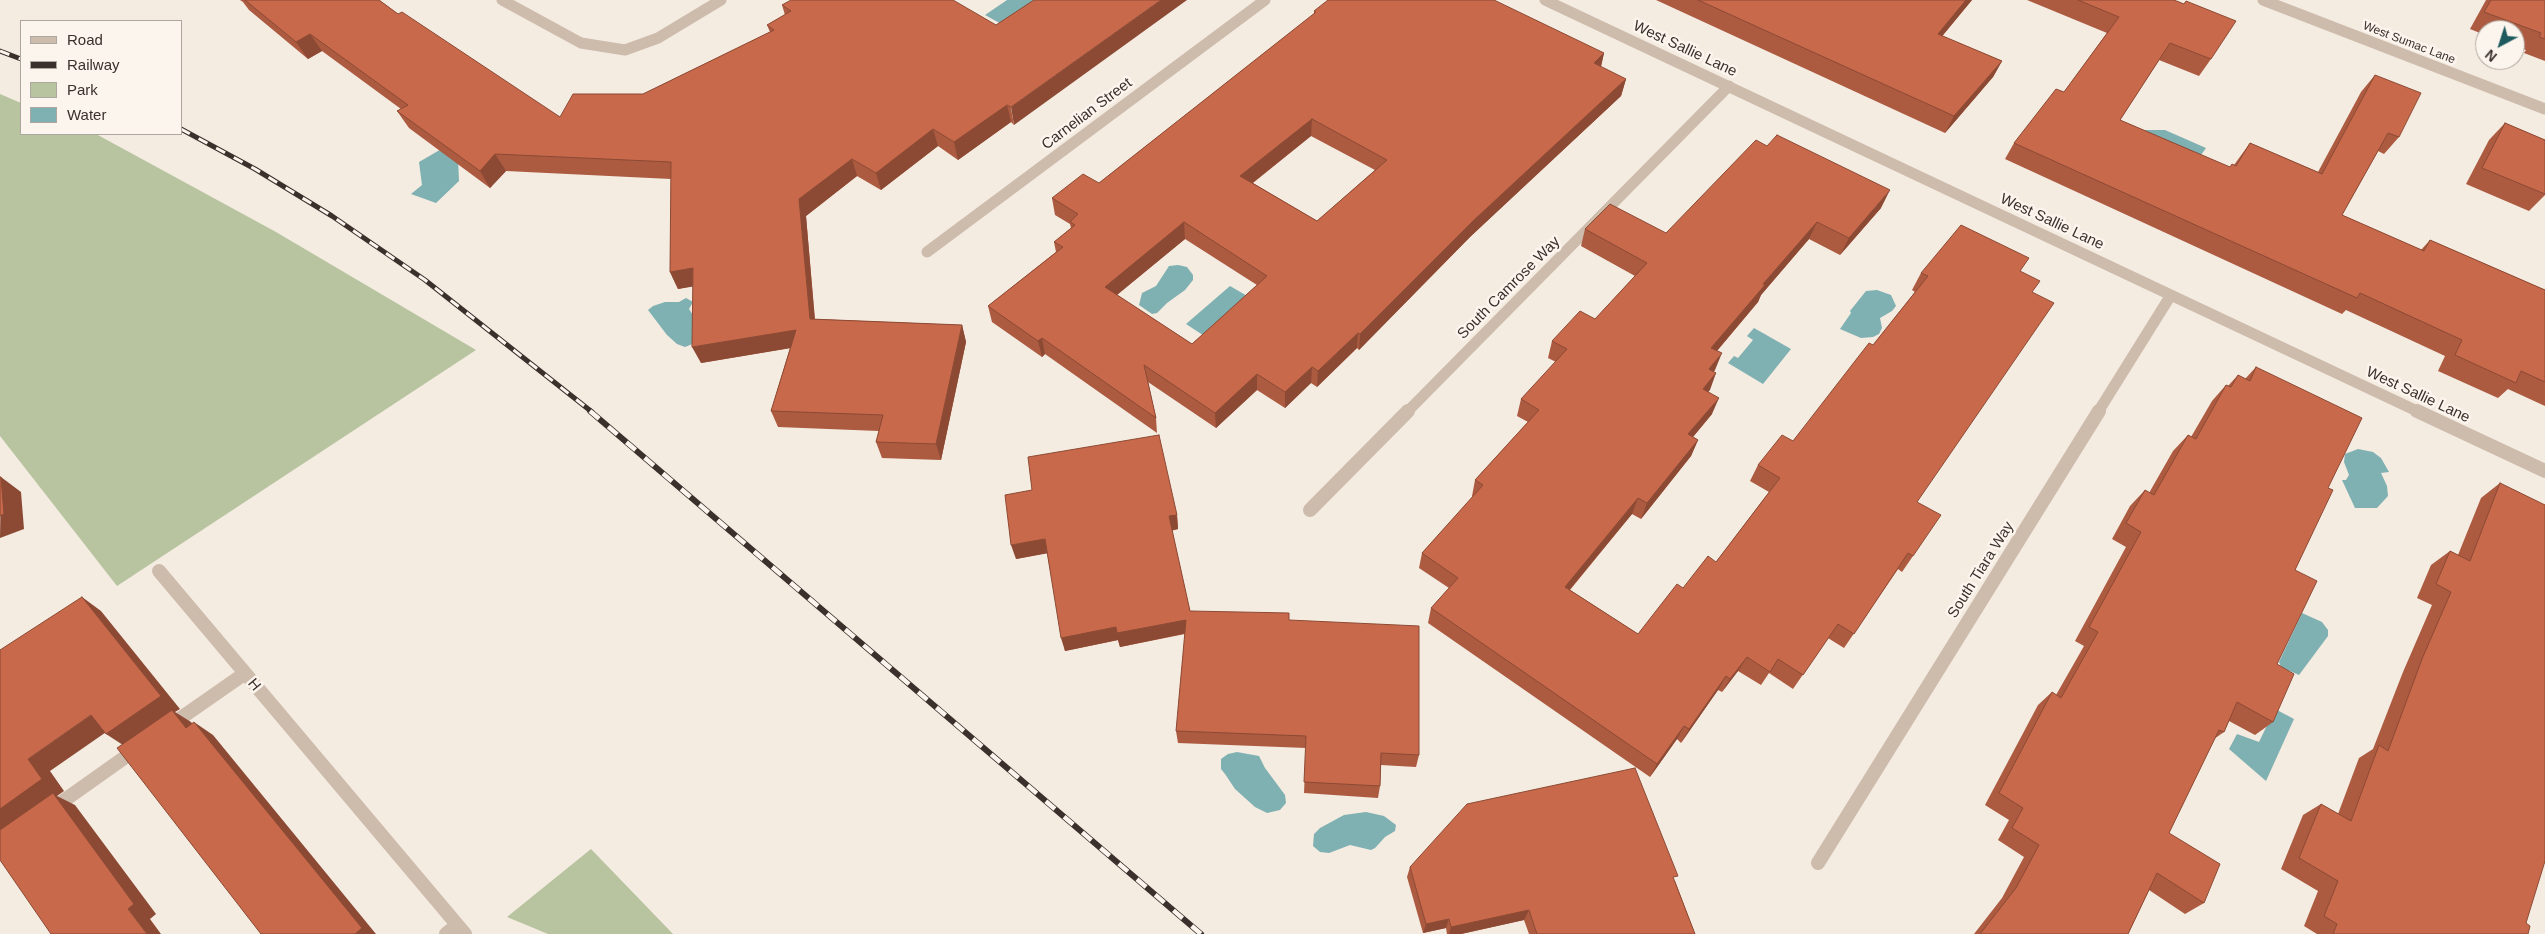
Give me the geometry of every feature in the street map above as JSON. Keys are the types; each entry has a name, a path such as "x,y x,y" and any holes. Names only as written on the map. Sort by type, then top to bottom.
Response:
{"street":[{"path":"502,0 581,43 625,50 658,38 721,0"},
{"name":"Carnelian Street","path":"928,252 1265,0"},
{"name":"West Sallie Lane","path":"1545,0 2545,471"},
{"name":"West Sumac Lane","path":"2263,0 2545,109"},
{"name":"South Camrose Way","path":"1310,510 1729,86"},
{"name":"South Tiara Way","path":"1818,863 2172,294"},
{"path":"159,570 244,674"},
{"name":"H","path":"40,818 244,674 456,931"}],"green space":[{"path":"0,94 20,103 20,135 98,135 276,232 476,350 117,586 0,436"},
{"path":"591,849 673,934 548,934 507,917"}],"water":[{"path":"1007,0 1044,0 1005,26 985,15"},
{"path":"2137,130 2165,130 2206,148 2196,162"},
{"path":"450,144 458,158 459,181 436,203 411,194 422,185 419,162"},
{"path":"1169,266 1187,267 1193,275 1193,280 1185,290 1157,313 1152,314 1139,305 1142,293 1156,286"},
{"path":"1230,286 1256,301 1212,341 1186,324"},
{"path":"1877,290 1891,295 1896,306 1892,311 1880,318 1882,328 1879,334 1873,337 1861,338 1840,329 1851,313 1850,311 1866,291"},
{"path":"686,298 693,302 689,309 696,320 695,343 685,347 677,344 667,335 648,310 665,302 679,302"},
{"path":"1754,328 1791,349 1763,384 1728,363 1734,356 1738,358 1753,340 1747,336"},
{"path":"2358,449 2373,452 2381,458 2389,472 2381,473 2387,486 2388,496 2377,508 2355,508 2342,480 2346,480 2349,475 2344,462 2345,454"},
{"path":"2302,613 2322,622 2328,630 2328,636 2299,675 2281,667 2279,662"},
{"path":"2275,709 2294,719 2266,781 2229,749 2237,734 2259,742"},
{"path":"1237,752 1259,756 1265,768 1285,795 1286,803 1280,810 1267,813 1255,807 1235,789 1221,769 1221,759 1228,754"},
{"path":"1366,812 1384,816 1396,825 1395,831 1385,837 1375,848 1371,850 1350,845 1329,853 1320,852 1313,846 1314,834 1320,828 1344,815"}],"building":[{"path":"245,0 379,0 398,14 402,12 560,117 573,94 643,94 774,30 767,25 791,11 782,5 791,0 953,0 996,25 1034,0 1161,0 1011,107 1007,105 954,142 933,129 876,173 852,159 799,199 810,319 962,325 936,444 876,442 883,415 771,411 796,330 692,347 693,268 670,272 671,162 495,154 480,171 397,111 408,105 310,34 296,42"},
{"path":"1328,0 1494,0 1604,53 1594,63 1626,79 1473,221 1360,334 1358,333 1318,371 1312,367 1285,392 1257,374 1215,413 1144,365 1156,418 1042,338 1038,341 988,306 1063,247 1054,242 1075,225 1070,222 1078,214 1052,198 1083,174 1099,183 1316,12 1314,11","holes":["1312,119 1387,160 1317,221 1240,176","1184,222 1267,276 1192,344 1105,287"]},
{"path":"1698,0 1966,0 1938,34 2002,61 1954,116"},
{"path":"2078,0 2174,0 2184,4 2186,1 2236,21 2211,59 2170,43 2120,120 2230,167 2232,164 2236,166 2250,143 2322,174 2375,75 2421,93 2399,137 2388,133 2342,215 2424,251 2430,240 2545,290 2545,382 2521,371 2516,383 2455,355 2462,340 2360,293 2357,298 2014,143 2056,89 2064,92 2119,17"},
{"path":"2491,0 2545,0 2545,39 2539,37 2541,33 2525,27 2525,20 2506,20 2484,12"},
{"path":"2505,123 2545,140 2545,194 2482,168"},
{"path":"1777,135 1890,190 1849,238 1817,222 1763,284 1765,285 1711,348 1722,353 1709,369 1716,373 1703,389 1719,398 1688,434 1698,440 1647,503 1638,498 1565,587 1638,634 1677,584 1683,588 1708,556 1716,562 1780,478 1758,465 1782,435 1793,441 1869,343 1873,345 1928,276 1921,273 1961,225 2029,258 2020,271 2040,281 2032,292 2054,303 1917,502 1941,515 1913,556 1908,553 1854,634 1838,624 1803,675 1778,659 1770,672 1747,657 1730,679 1726,676 1689,729 1684,726 1657,764 1431,608 1458,578 1422,553 1483,485 1475,480 1539,410 1521,399 1567,349 1552,341 1580,311 1595,319 1647,263 1585,229 1610,204 1666,233 1756,140 1767,146"},
{"path":"2256,367 2362,418 2328,488 2333,490 2295,570 2317,581 2277,664 2294,674 2273,722 2237,702 2224,732 2219,730 2169,833 2220,864 2204,903 2157,873 2128,934 1980,934 2016,888 2039,845 2012,828 2023,808 1999,793 2052,692 2061,698 2098,632 2089,627 2141,532 2126,523 2145,490 2154,495 2188,435 2196,439 2226,385 2231,387 2238,375 2250,381"},
{"path":"1159,435 1177,515 1169,516 1190,611 1289,613 1289,620 1419,626 1419,755 1381,753 1380,786 1304,782 1306,736 1176,731 1186,620 1117,633 1116,627 1061,638 1045,539 1011,545 1005,495 1032,490 1028,457"},
{"path":"0,477 4,514 0,516"},
{"path":"2500,483 2545,505 2545,861 2526,923 2530,926 2528,934 2333,934 2337,924 2324,916 2338,881 2299,858 2321,804 2351,821 2379,745 2388,751 2422,659 2451,592 2436,584 2450,551 2470,561"},
{"path":"82,597 161,696 106,734 91,715 28,759 42,779 0,809 0,650"},
{"path":"172,710 186,728 194,722 362,928 355,934 261,934 117,748"},
{"path":"1635,768 1678,876 1673,877 1695,934 1537,934 1529,910 1451,927 1449,919 1426,924 1410,867 1467,804"},
{"path":"53,793 134,904 128,909 147,934 51,934 0,860 0,830"}],"railway":[{"path":"0,51 20,59"},
{"path":"182,130 255,169 332,216 425,280 592,412"},
{"path":"590,411 1201,934"}]}
